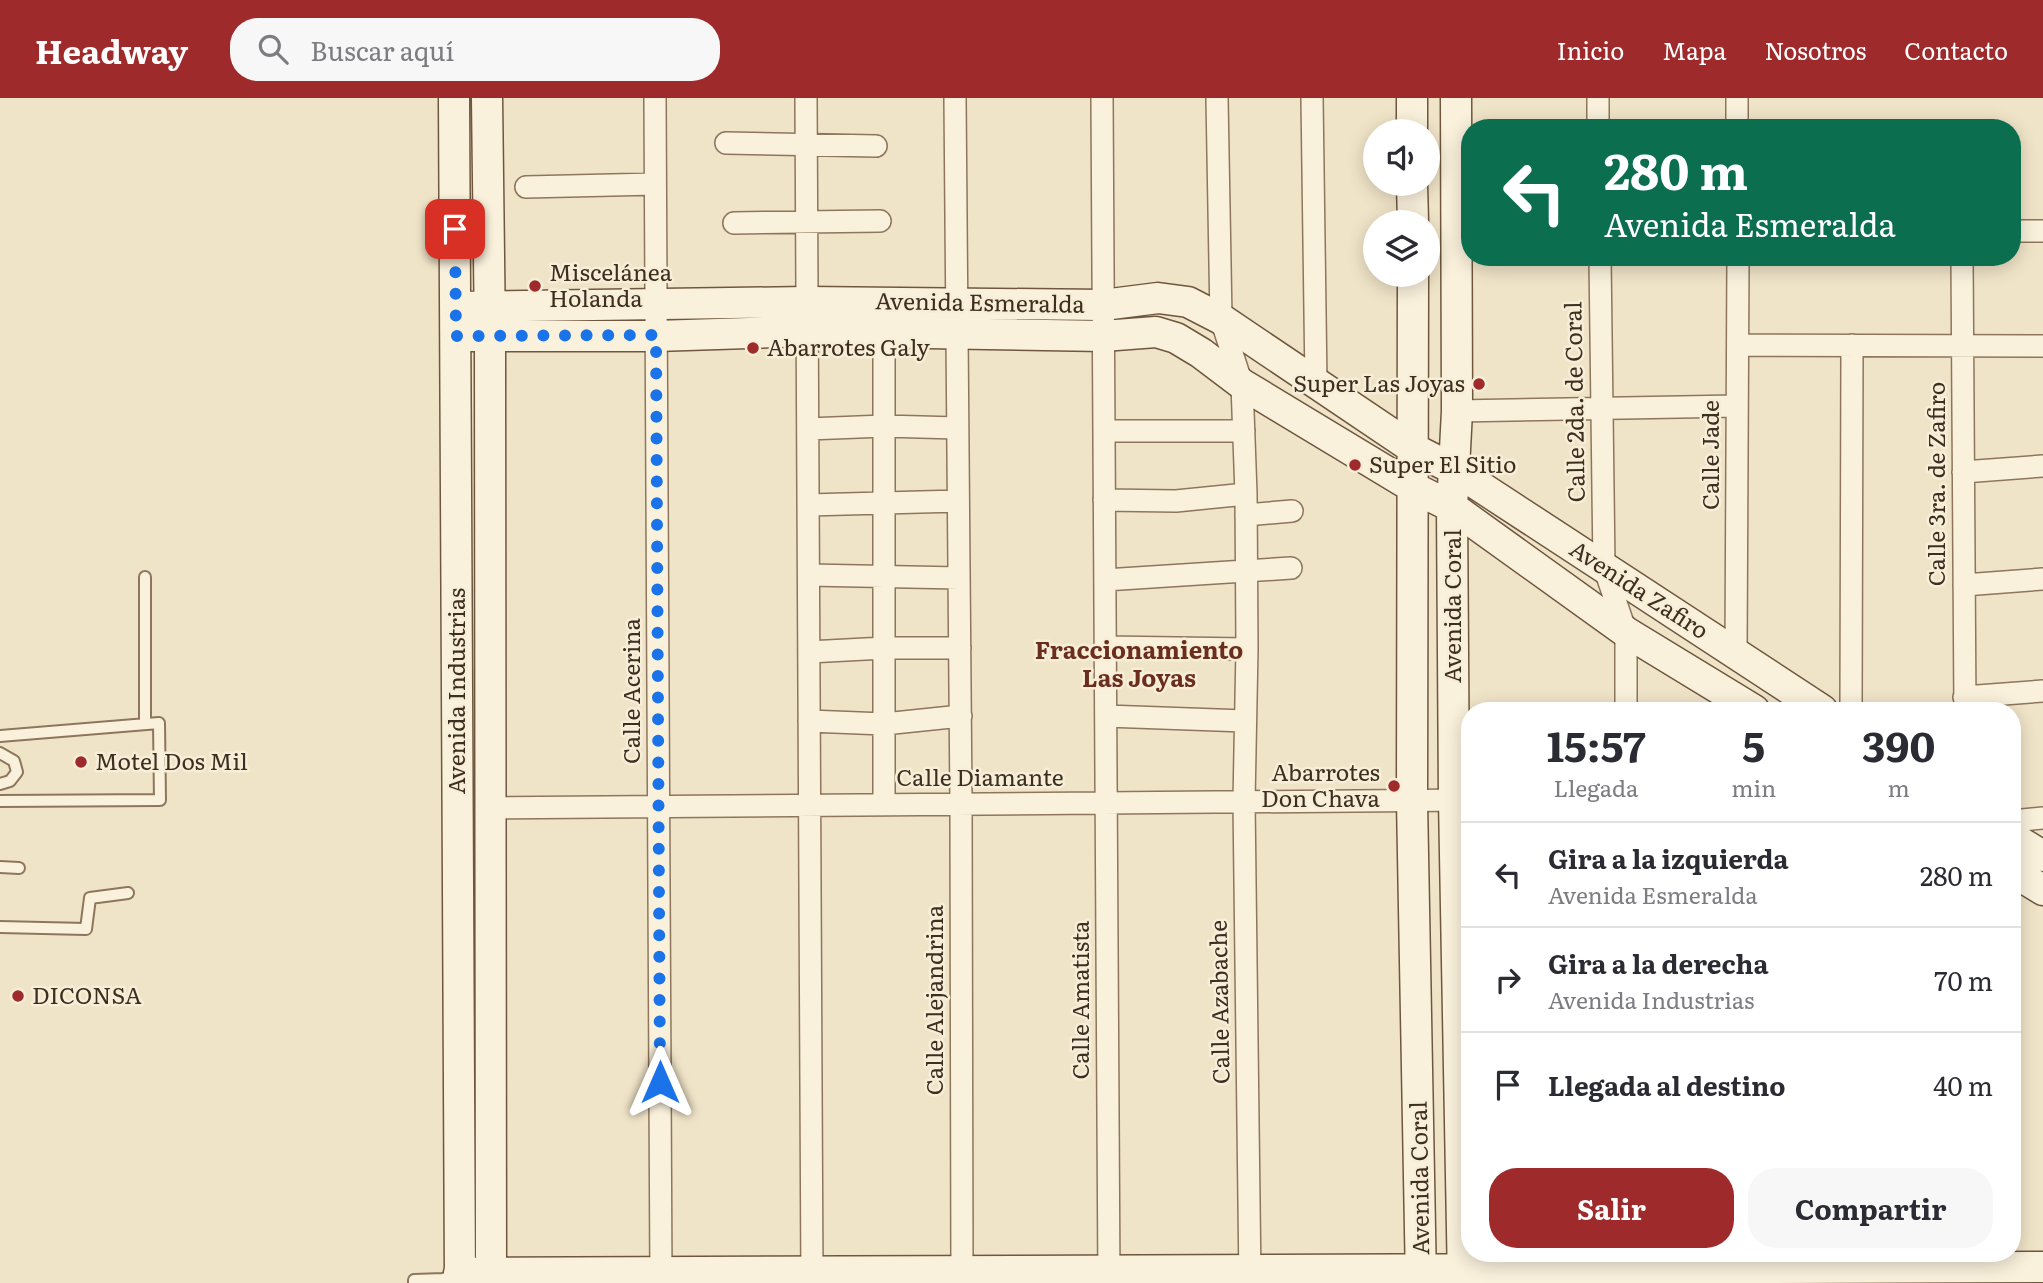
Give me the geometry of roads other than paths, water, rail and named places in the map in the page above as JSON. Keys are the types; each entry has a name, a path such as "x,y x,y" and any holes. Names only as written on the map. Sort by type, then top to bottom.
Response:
{"street":[{"name":"Avenida Industrias","path":"454,98 459,1278"},
{"name":"Avenida Industrias","path":"487,98 490,307 491,1278"},
{"name":"Calle Acerina","path":"655,98 661,1278"},
{"path":"806,98 812,1277"},
{"name":"Calle Alejandrina","path":"954,98 961,716 962,1277"},
{"name":"Calle Amatista","path":"1102,98 1109,1277"},
{"name":"Calle Azabache","path":"1217,98 1221,319 1242,384 1244,431 1247,649 1244,801 1250,1277"},
{"path":"1312,98 1316,383"},
{"path":"1412,98 1412,119"},
{"name":"Avenida Coral","path":"1456,98 1457,411 1452,508 1461,771"},
{"path":"1598,98 1598,119"},
{"path":"1737,98 1737,119"},
{"path":"726,143 876,146"},
{"path":"526,187 655,184"},
{"path":"734,223 880,221"},
{"path":"2021,231 2043,231"},
{"name":"Calle 2da. de Coral","path":"1600,266 1604,567 1626,632 1626,702"},
{"name":"Calle Jade","path":"1735,653 1738,266"},
{"name":"Calle 3ra. de Zafiro","path":"1962,266 1964,702"},
{"name":"Avenida Coral","path":"1413,287 1412,801 1421,1276"},
{"name":"Avenida Esmeralda","path":"456,322 490,337 656,335 807,316 957,302 1103,304 1157,298 1188,302 1221,319 1414,449 1455,470"},
{"name":"Avenida Esmeralda","path":"456,322 490,307 656,304 807,316 884,332 1103,336 1156,332 1176,338 1242,384 1452,508"},
{"path":"884,332 884,805"},
{"path":"1738,345 2043,346"},
{"path":"1850,702 1852,345"},
{"path":"1457,411 1737,406"},
{"path":"808,429 884,426 957,428"},
{"path":"1104,431 1244,431"},
{"path":"1963,472 2043,466"},
{"name":"Avenida Zafiro","path":"1455,470 1810,702"},
{"path":"1104,500 1246,504 1292,511"},
{"path":"808,505 958,501"},
{"name":"Avenida Zafiro","path":"1452,508 1626,632 1741,702"},
{"path":"1105,580 1291,568"},
{"path":"808,575 959,578"},
{"path":"1964,584 2043,579"},
{"path":"1105,647 1247,649"},
{"path":"809,652 960,648"},
{"path":"1976,702 2043,691"},
{"path":"809,721 884,724 961,716"},
{"path":"1106,716 1245,721"},
{"name":"Calle Diamante","path":"490,808 1461,800"},
{"path":"2021,820 2043,818"},
{"path":"2021,843 2043,856"},
{"path":"2021,877 2043,890"},
{"path":"459,1278 1463,1276 1628,1268 1883,1275 1977,1268 2043,1267"}],"lane":[{"path":"145,577 145,724"},
{"path":"0,736 159,723 160,800 0,801"},
{"path":"0,753 14,761 17,772 10,780 0,785"},
{"path":"0,867 19,868"},
{"path":"0,927 86,929 90,898 128,893"},
{"path":"414,1283 414,1280 459,1278"}],"place":[{"name":"Miscelánea Holanda","path":"535,286"},
{"name":"Abarrotes Galy","path":"753,348"},
{"name":"Super Las Joyas","path":"1479,384"},
{"name":"Super El Sitio","path":"1355,465"},
{"name":"Motel Dos Mil","path":"81,762"},
{"name":"Abarrotes Don Chava","path":"1394,786"},
{"name":"DICONSA","path":"18,996"}],"district":[{"name":"Fraccionamiento Las Joyas","path":"1139,665"}]}
